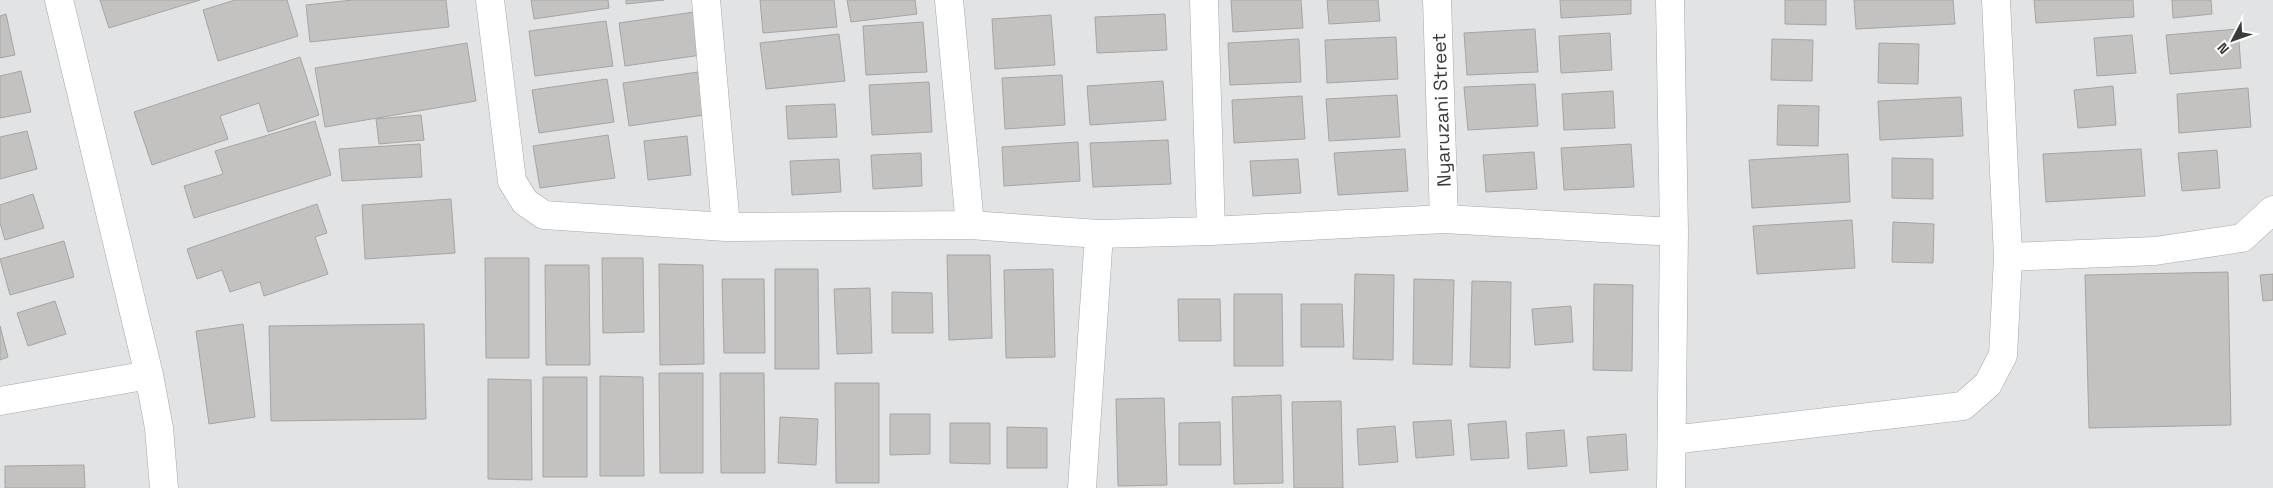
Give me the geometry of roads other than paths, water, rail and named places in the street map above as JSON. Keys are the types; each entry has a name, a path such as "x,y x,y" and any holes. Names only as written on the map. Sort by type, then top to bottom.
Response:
{"street":[{"path":"59,0 149,375 159,428 164,488"},
{"path":"490,0 512,182 525,202 544,215 726,227 970,225 1099,234 1211,231 1444,219 1674,232"},
{"path":"706,0 726,227"},
{"path":"949,0 970,225"},
{"path":"1204,0 1211,231"},
{"name":"Nyaruzani Street","path":"1437,0 1444,219"},
{"path":"1670,0 1674,232 1671,488"},
{"path":"1672,440 1963,406 1988,384 2003,355 2008,257 1996,0"},
{"path":"2008,257 2155,251 2242,238 2273,210"},
{"path":"1082,488 1099,234"},
{"path":"0,402 149,375"}]}
